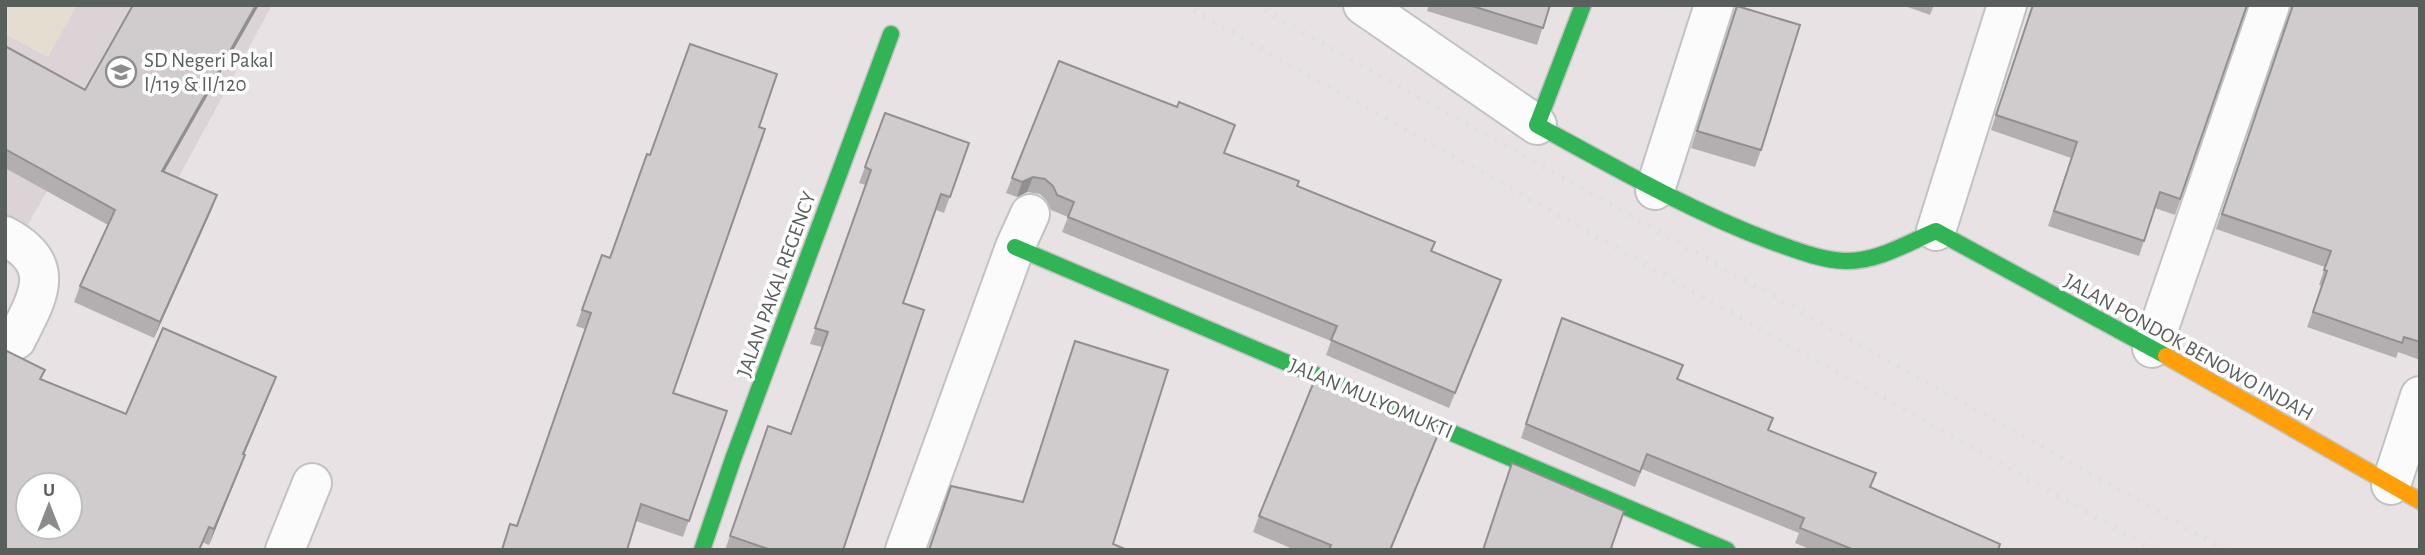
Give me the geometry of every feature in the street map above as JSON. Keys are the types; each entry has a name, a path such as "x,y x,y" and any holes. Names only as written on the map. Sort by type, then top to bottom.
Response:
{"street":[{"path":"1363,5 1537,125 1655,190 1747,232 1815,257 1845,261 1871,259 1936,231 2007,5"},
{"path":"1537,125 1583,5"},
{"path":"1655,190 1714,5"},
{"path":"2152,348 2270,5"},
{"name":"JALAN PAKAL REGENCY","path":"702,550 733,459 891,34"},
{"name":"JALAN MULYOMUKTI","path":"905,550 1022,231 1727,550"},
{"name":"JALAN PONDOK BENOWO INDAH","path":"1936,231 2152,348 2406,493"},
{"path":"5,236 19,243 40,273 39,293 16,340"},
{"path":"2406,493 2420,396"},
{"path":"285,550 312,483"}],"shaded area":[{"name":"SD Negeri Pakal I/119 & II/120","path":"5,5 272,5 175,184 77,139 27,226 5,216"},
{"path":"5,5 77,5 48,57 5,34"}],"building":[{"name":"SD Negeri Pakal I/119 & II/120","path":"133,5 256,5 162,171 217,195 160,322 80,286 115,210 5,149 5,46 85,90"},
{"path":"1469,5 1550,5 1543,28"},
{"path":"2033,5 2247,5 2180,199 2160,192 2144,241 2054,211 2077,142 1996,115"},
{"path":"2293,5 2420,5 2420,342 2404,337 2402,343 2313,312 2331,251 2222,214"},
{"path":"1737,6 1800,25 1761,150 1697,131"},
{"path":"690,44 777,74 759,127 765,129 673,393 727,411 689,521 641,504 627,550 502,550 510,524 517,526 591,313 582,310 602,255 610,258"},
{"path":"1059,61 1177,107 1179,102 1235,125 1224,153 1299,181 1297,186 1435,242 1431,251 1501,280 1455,393 1331,340 1337,326 1068,217 1074,202 1057,195 1053,186 1045,179 1033,177 1022,182 1012,178"},
{"path":"885,113 969,143 950,197 941,194 903,303 924,310 843,550 771,550 730,536 768,426 791,434 828,332 815,328 871,170 865,167"},
{"path":"1562,318 1683,365 1677,379 1773,418 1768,430 1876,473 1870,487 2000,544 1998,550 1854,550 1800,528 1804,518 1647,454 1640,472 1526,424"},
{"path":"163,328 276,377 214,529 209,527 199,550 5,550 5,350 45,370 40,379 126,414"},
{"path":"1075,341 1168,370 1113,544 1127,550 929,550 951,486 1023,502"},
{"path":"1315,379 1439,432 1390,550 1329,550 1331,545 1259,516"},
{"path":"1512,463 1624,511 1611,548 1615,550 1483,550"}],"railway":[{"path":"1184,5 2154,550"},
{"path":"1255,5 2226,550"}],"traffic: fast":[{"path":"1583,5 1537,125 1712,217 1817,257 1845,261 1869,258 1892,251 1936,231 2166,356"},
{"path":"702,550 733,459 891,34"},
{"path":"1015,247 1727,550"}],"traffic: slow":[{"path":"2166,356 2420,501"}],"place":[{"name":"SD Negeri Pakal I/119 & II/120","path":"121,72"}]}
